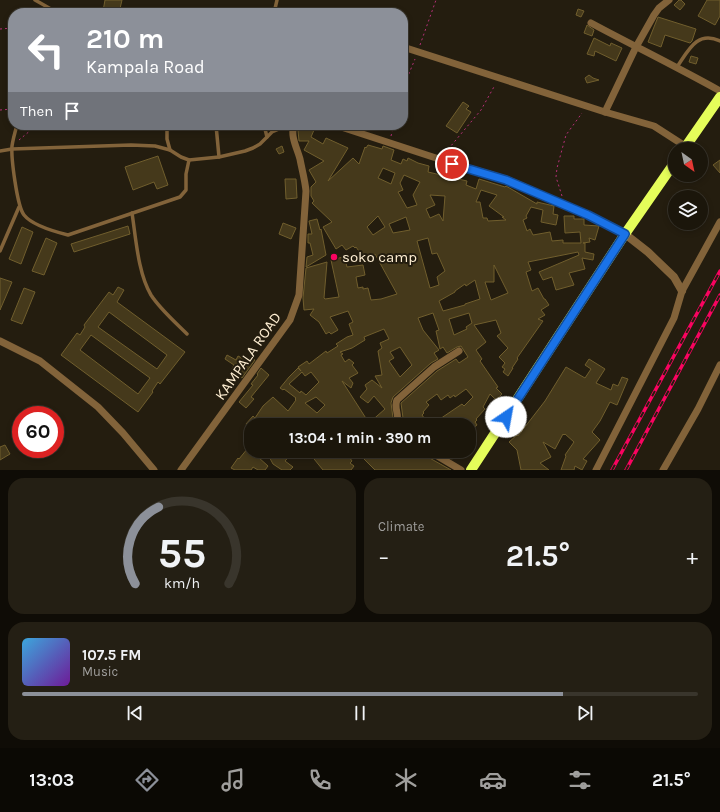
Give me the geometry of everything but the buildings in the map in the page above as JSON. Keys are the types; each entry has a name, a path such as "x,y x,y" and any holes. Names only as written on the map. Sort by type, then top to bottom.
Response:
{"main road":[{"path":"688,142 720,97"},
{"path":"471,470 625,234 668,172"}],"street":[{"path":"605,112 636,47 654,15 659,8 669,0"},
{"path":"591,23 720,91"},
{"path":"408,49 605,112 654,126 676,142"},
{"name":"KAMPALA ROAD","path":"181,470 290,320 296,308 299,295 306,191 305,179 293,140 293,130"},
{"path":"350,130 439,160 506,180 588,215 625,234 648,252 674,277 682,291"},
{"path":"596,470 674,318 682,291 720,222"},
{"path":"0,341 40,361 98,408 124,433 154,470"},
{"path":"398,418 396,404 398,400 434,367 459,352"},
{"path":"663,470 698,409 720,365"},
{"path":"441,458 461,470"}],"lane":[{"path":"35,0 49,8"},
{"path":"677,67 692,45 697,41 707,37 712,37 720,41"},
{"path":"16,130 12,149 19,206 24,215 31,221 58,233 68,235 176,199 184,194 186,190 186,174 189,160"},
{"path":"167,130 167,139 170,150"},
{"path":"216,130 219,156"},
{"path":"265,130 267,137"},
{"path":"0,151 12,149 131,145 155,146 170,150 189,160 219,156 253,148 272,132 277,130"},
{"path":"0,251 19,206"},
{"path":"132,213 146,285 155,300 187,334"}],"path":[{"path":"408,75 436,0"},
{"path":"439,160 481,110 499,78"},
{"path":"564,204 556,177 557,168 566,134 588,106"},
{"path":"12,144 32,130"},
{"path":"388,143 392,130"}],"railway":[{"path":"612,470 720,271"},
{"path":"626,470 720,295"}],"place":[{"name":"soko camp","path":"334,257"}],"route":[{"path":"452,164 506,180 536,192 588,215 625,234 506,417"}]}
